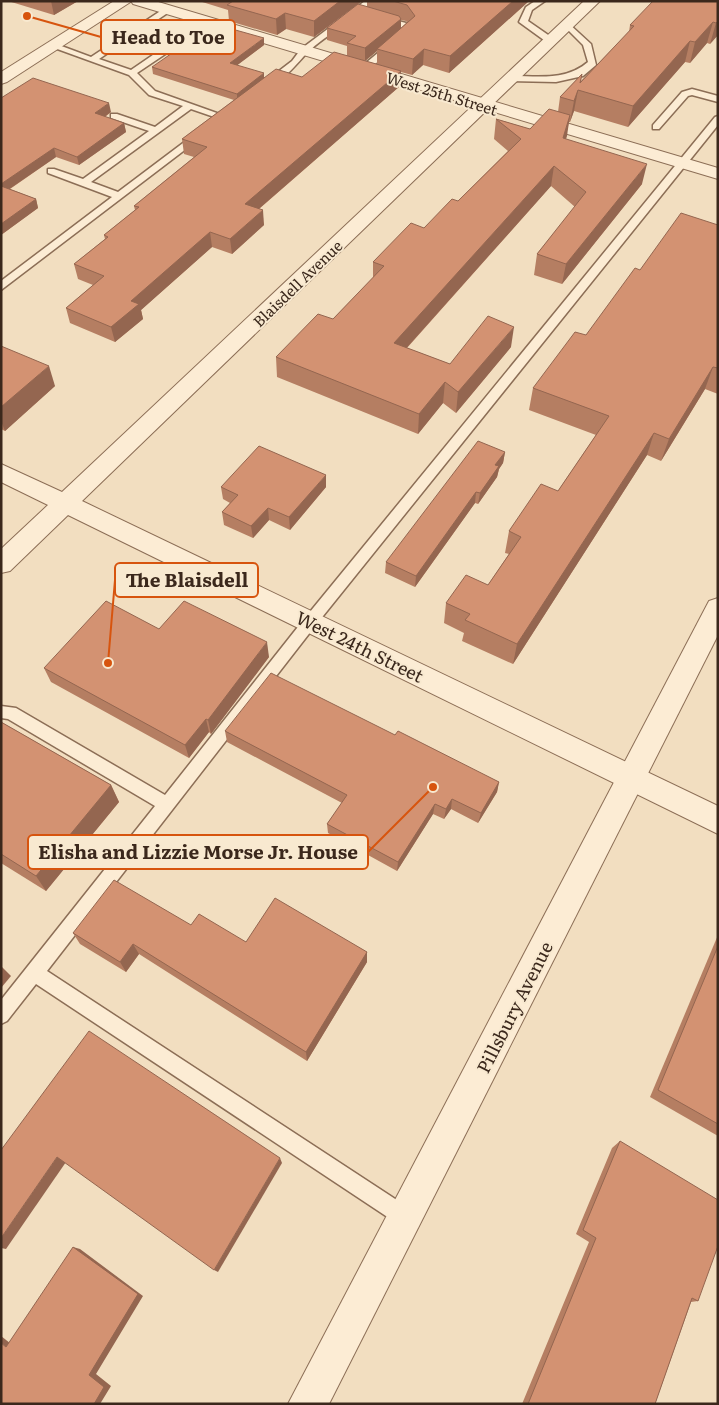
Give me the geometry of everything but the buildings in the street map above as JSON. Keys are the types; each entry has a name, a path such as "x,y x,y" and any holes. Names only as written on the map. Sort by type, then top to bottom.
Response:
{"street":[{"path":"1,79 125,1"},
{"name":"West 25th Street","path":"138,1 718,174"},
{"name":"Blaisdell Avenue","path":"1,564 593,1"},
{"name":"West 24th Street","path":"1,472 718,821"},
{"name":"Pillsbury Avenue","path":"308,1404 718,608"}],"lane":[{"path":"259,90 295,62 304,51 366,14 370,1"},
{"path":"541,1 529,9 523,22 551,41"},
{"path":"92,60 168,10"},
{"path":"364,69 408,32 403,25 366,14"},
{"path":"132,73 208,22"},
{"path":"512,79 556,79 580,74 593,63 587,44 568,25"},
{"path":"1,287 219,120 190,106 152,93 132,73 53,46"},
{"path":"656,127 685,94 692,92 718,99"},
{"path":"84,183 190,106"},
{"path":"114,116 156,130"},
{"path":"1,1015 310,622 718,119"},
{"path":"50,171 119,196"},
{"path":"1,712 11,713 166,804"},
{"path":"35,973 405,1217"}],"place":[{"name":"Head to Toe","path":"27,16"},
{"name":"The Blaisdell","path":"108,663"},
{"name":"Elisha and Lizzie Morse Jr. House","path":"433,787"}]}
